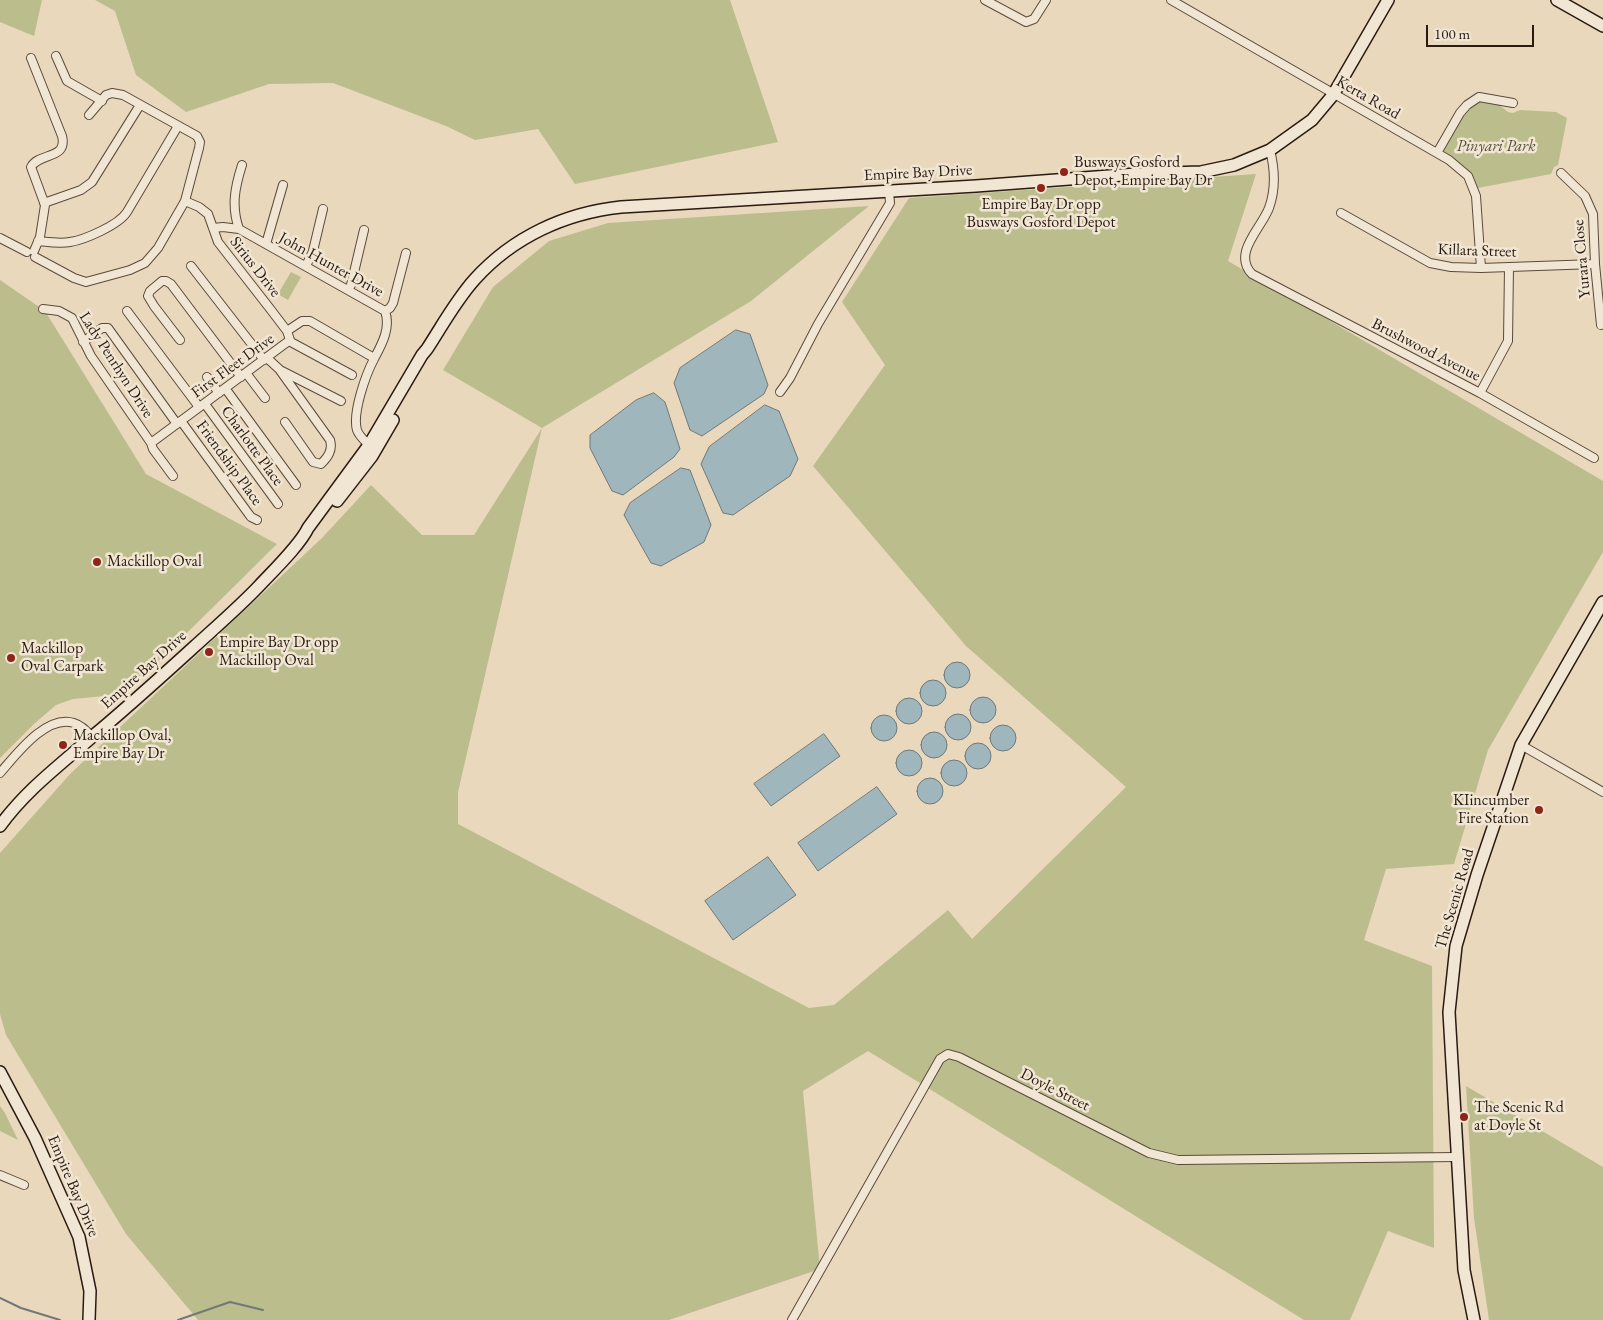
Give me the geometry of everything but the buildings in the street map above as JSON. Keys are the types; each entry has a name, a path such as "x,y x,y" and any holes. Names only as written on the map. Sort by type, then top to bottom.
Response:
{"main road":[{"name":"Empire Bay Drive","path":"0,826 28,792 149,688 245,600 305,533 369,445 422,355 460,298 501,254 522,240 564,220 592,211 621,207 1136,174 1201,172 1234,165 1270,150 1312,120 1333,94 1388,0"},
{"path":"1557,0 1603,26"},
{"name":"Empire Bay Drive","path":"305,533 312,529 359,474 380,443 426,356 427,349"},
{"path":"359,474 360,465 369,451 369,445 379,438 392,421"},
{"name":"The Scenic Road","path":"1474,1320 1464,1270 1449,1012 1456,946 1476,875 1521,745 1603,602"},
{"name":"Empire Bay Drive","path":"0,1072 35,1138 79,1237 90,1291 89,1320"}],"street":[{"path":"985,0 1026,22 1034,20 1046,0"},
{"name":"Kerta Road","path":"1171,0 1449,160 1468,176 1476,196 1481,268"},
{"path":"56,56 67,81 102,101"},
{"path":"31,58 64,143 57,152 32,165 33,174 44,203 42,228 32,253"},
{"path":"0,238 32,253 82,281 90,281 137,268 146,263 154,254 185,201 200,142 197,136 123,95 115,93 109,93 89,115"},
{"path":"1437,153 1460,113 1467,105 1480,97 1513,103"},
{"path":"44,203 80,190 92,182 140,105"},
{"path":"38,241 69,242 112,226 121,220 178,126"},
{"name":"Brushwood Avenue","path":"1270,150 1274,170 1274,189 1269,208 1246,252 1244,260 1246,267 1252,274 1480,393 1594,458"},
{"path":"239,229 234,212 234,197 242,165"},
{"name":"Yurara Close","path":"1561,173 1585,196 1593,214 1595,264 1601,325"},
{"path":"266,244 283,184"},
{"path":"780,392 790,378 818,324 890,203 889,191"},
{"name":"Sirius Drive","path":"185,201 199,207 210,218 218,242 287,331"},
{"path":"306,266 310,258 323,209"},
{"name":"Killara Street","path":"1341,213 1430,263 1481,268 1595,264"},
{"name":"John Hunter Drive","path":"213,228 239,229 385,311 388,319 380,351 374,358 356,412 358,431 369,445"},
{"path":"348,290 364,230"},
{"path":"385,311 393,303 406,253"},
{"path":"191,266 265,359 279,370 341,400"},
{"path":"1480,393 1508,341 1509,267"},
{"path":"180,340 148,296 150,291 162,281 171,284 244,375 265,398"},
{"name":"Lady Penrhyn Drive","path":"43,309 59,311 69,316 74,322 91,356 151,443 153,450 173,476"},
{"name":"Charlotte Place","path":"127,311 278,504"},
{"name":"First Fleet Drive","path":"151,443 290,341 287,331 302,321 310,321 374,358"},
{"name":"Friendship Place","path":"83,342 102,328 108,328 251,517 257,520"},
{"path":"290,341 352,375"},
{"path":"279,370 330,440 330,452 323,462 318,464 313,462 285,422"},
{"path":"207,377 222,390 296,484"},
{"path":"0,773 33,738 52,724 74,722 92,737"},
{"path":"1521,745 1603,792"},
{"name":"Doyle Street","path":"792,1320 940,1059 948,1054 959,1057 1148,1153 1178,1160 1457,1157"},
{"path":"0,1175 24,1185"}],"green space":[{"path":"0,0 42,0 34,36 0,22"},
{"path":"95,0 730,0 778,142 575,184 538,129 475,140 446,126 333,83 269,84 186,112 136,75 115,11"},
{"name":"Pinyari Park","path":"1482,101 1498,104 1508,112 1513,113 1520,110 1556,112 1567,118 1558,165 1554,167 1551,174 1478,188 1469,172 1444,153 1444,149 1455,128 1464,115 1475,104"},
{"path":"1256,174 1228,261 1603,481 1603,552 1488,750 1454,864 1386,869 1364,940 1432,966 1434,1248 1388,1231 1350,1320 1304,1320 868,1051 803,1091 820,1269 669,1320 198,1320 126,1234 6,1035 0,1014 0,853 71,773 322,538 371,485 422,535 474,535 542,428 458,792 458,824 809,1008 834,1005 948,910 972,939 1126,787 966,646 813,466 885,365 842,302 909,198"},
{"path":"869,206 751,301 542,428 443,370 493,287 549,241 608,223"},
{"path":"291,272 301,277 288,300 278,294"},
{"path":"0,280 45,311 146,474 277,544 125,694 73,699 56,705 0,758"},
{"path":"1466,1086 1603,1167 1603,1320 1489,1320 1474,1218"},
{"path":"0,1106 5,1113 18,1140 0,1131"}],"water":[{"path":"736,330 750,334 768,385 764,394 702,436 690,430 674,383 680,368"},
{"path":"654,393 665,402 680,449 674,457 623,495 612,491 590,448 590,435 636,400"},
{"path":"765,405 779,411 798,459 790,476 733,515 723,513 701,464 709,447"},
{"path":"681,468 690,470 711,525 704,542 661,566 651,563 624,515 630,503"},
{"path":"957,662 966,666 970,675 966,684 957,688 948,684 944,675 948,666"},
{"path":"933,680 942,684 946,693 942,702 933,706 924,702 920,693 924,684"},
{"path":"983,697 992,701 996,710 992,719 983,723 974,719 970,710 974,701"},
{"path":"909,698 918,702 922,711 918,720 909,724 900,720 896,711 900,702"},
{"path":"958,714 967,718 971,727 967,736 958,740 949,736 945,727 949,718"},
{"path":"884,715 893,719 897,728 893,737 884,741 875,737 871,728 875,719"},
{"path":"1003,725 1012,729 1016,738 1012,747 1003,751 994,747 990,738 994,729"},
{"path":"934,732 943,736 947,745 943,754 934,758 925,754 921,745 925,736"},
{"path":"824,734 840,756 771,806 754,784"},
{"path":"978,743 987,747 991,756 987,765 978,769 969,765 965,756 969,747"},
{"path":"909,750 918,754 922,763 918,772 909,776 900,772 896,763 900,754"},
{"path":"954,760 963,764 967,773 963,782 954,786 945,782 941,773 945,764"},
{"path":"930,778 939,782 943,791 939,800 930,804 921,800 917,791 921,782"},
{"path":"877,787 897,814 818,871 798,843"},
{"path":"768,857 796,895 733,940 705,901"}],"waterway":[{"path":"0,1298 21,1308 60,1320"},
{"path":"178,1320 230,1302 263,1310"}],"place":[{"name":"Busways Gosford Depot, Empire Bay Dr","path":"1064,172"},
{"name":"Empire Bay Dr opp Busways Gosford Depot","path":"1041,188"},
{"name":"Mackillop Oval","path":"97,562"},
{"name":"Empire Bay Dr opp Mackillop Oval","path":"209,652"},
{"name":"Mackillop Oval Carpark","path":"11,658"},
{"name":"Mackillop Oval, Empire Bay Dr","path":"63,745"},
{"name":"KIincumber Fire Station","path":"1539,810"},
{"name":"The Scenic Rd at Doyle St","path":"1464,1117"}]}
